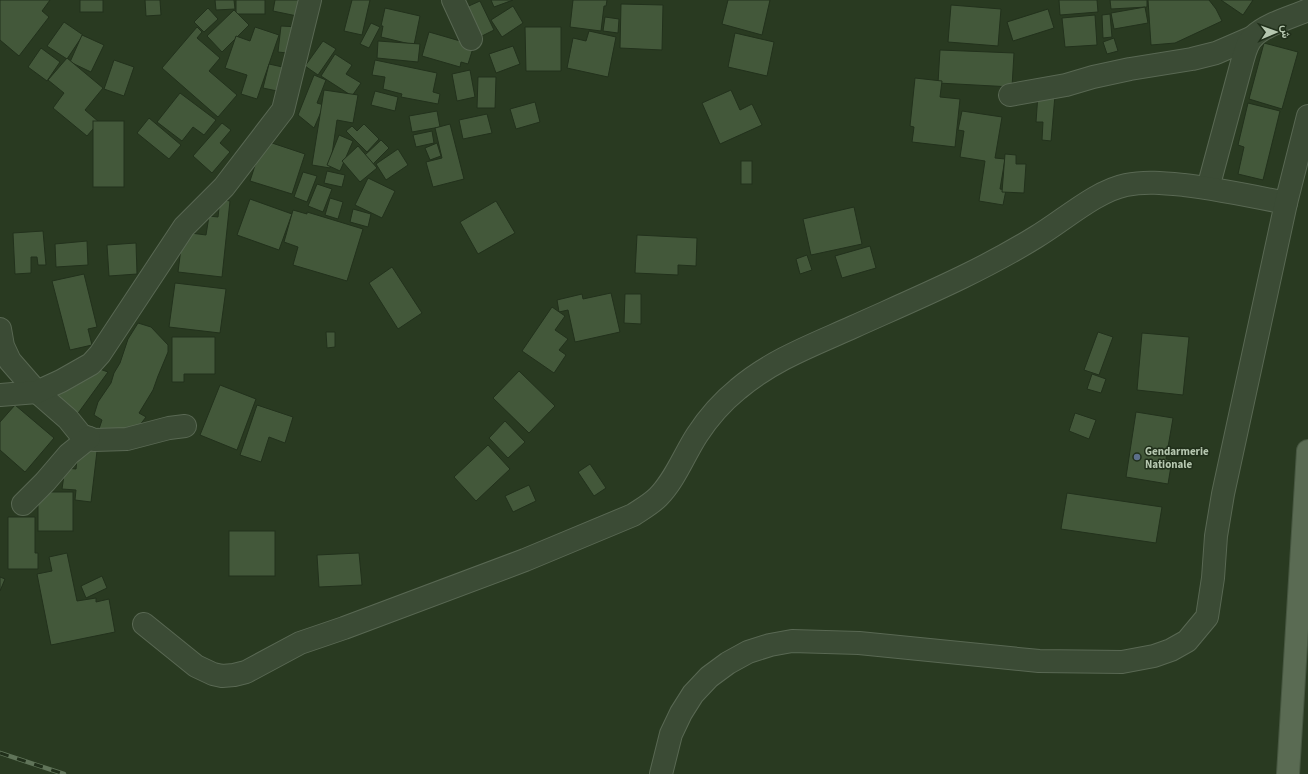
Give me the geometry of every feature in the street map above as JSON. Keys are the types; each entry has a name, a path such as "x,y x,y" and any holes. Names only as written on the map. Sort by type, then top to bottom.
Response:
{"main road":[{"path":"1288,774 1308,451"}],"street":[{"path":"0,395 37,392 61,381 91,364 100,354 184,227 224,187 283,110 310,0"},
{"path":"453,0 471,39"},
{"path":"1010,95 1066,85 1093,77 1130,69 1192,59 1216,53 1253,37 1274,24 1308,10"},
{"path":"1208,188 1241,66 1246,50 1253,37"},
{"path":"661,774 671,734 681,713 693,694 709,677 728,663 748,652 770,645 792,641 859,643 1039,661 1122,662 1154,656 1171,650 1187,641 1207,617 1214,578 1216,536 1223,494 1286,203 1308,116"},
{"path":"144,624 204,671 222,676 246,672 300,642 344,628 525,560 633,515 658,497 668,485 697,434 717,408 752,377 770,365 789,356 978,271 1038,236 1105,192 1126,185 1160,183 1208,188 1286,203"},
{"path":"0,329 3,346 10,360 37,392 68,419 80,435 94,440 127,439 169,428 185,426"},
{"path":"23,504 70,454 89,438"}],"building":[{"path":"0,0 50,0 42,11 49,17 19,56 0,40"},
{"path":"80,0 103,0 103,12 80,12"},
{"path":"145,0 160,0 161,15 146,16"},
{"path":"215,0 234,0 235,9 216,10"},
{"path":"236,0 265,0 265,14 236,14"},
{"path":"275,0 300,0 297,16 273,11"},
{"path":"352,0 370,0 362,35 344,31"},
{"path":"491,0 513,0 494,7"},
{"path":"573,0 607,0 606,6 604,6 601,31 570,27"},
{"path":"728,0 770,0 762,35 722,24"},
{"path":"1059,0 1097,0 1098,12 1060,15"},
{"path":"1110,0 1147,0 1147,7 1111,9"},
{"path":"1148,0 1209,0 1216,9 1222,21 1175,43 1151,45"},
{"path":"1221,0 1253,0 1243,15"},
{"path":"480,1 494,30 476,39 462,9"},
{"path":"621,4 663,5 662,50 620,48"},
{"path":"951,5 1001,9 998,46 948,42"},
{"path":"513,6 523,23 502,37 491,20"},
{"path":"1145,7 1148,23 1114,29 1111,13"},
{"path":"208,8 218,19 204,32 194,22"},
{"path":"385,8 420,16 414,45 381,37 383,26 381,26"},
{"path":"1048,9 1054,28 1013,41 1007,22"},
{"path":"234,10 249,25 222,52 207,36"},
{"path":"1110,14 1112,37 1103,38 1102,15"},
{"path":"1095,15 1097,45 1065,47 1062,18"},
{"path":"605,17 619,19 618,33 603,31"},
{"path":"64,22 83,35 67,59 47,46"},
{"path":"371,23 380,27 369,48 360,44"},
{"path":"281,26 299,27 296,54 278,52"},
{"path":"197,27 202,32 197,38 220,58 209,71 237,95 218,117 162,68"},
{"path":"255,27 279,35 257,99 241,94 247,75 225,68 236,36 250,41"},
{"path":"525,27 561,27 561,71 526,71"},
{"path":"589,31 616,37 608,77 567,68 573,38 586,41"},
{"path":"429,32 474,45 468,64 461,62 460,67 422,56"},
{"path":"735,33 774,42 767,76 728,67"},
{"path":"82,35 104,45 91,72 70,62"},
{"path":"1114,38 1118,51 1107,54 1103,42"},
{"path":"323,41 336,49 318,75 305,66"},
{"path":"378,41 420,44 418,62 377,58"},
{"path":"1264,43 1298,52 1282,109 1249,99"},
{"path":"513,46 520,64 496,73 489,54"},
{"path":"41,48 60,62 47,81 28,67"},
{"path":"940,50 1014,53 1012,87 938,83"},
{"path":"335,54 352,65 346,74 361,83 352,96 321,76"},
{"path":"67,58 103,88 85,110 99,122 87,136 53,108 64,93 48,80"},
{"path":"114,60 134,67 124,96 104,89"},
{"path":"375,60 437,73 433,92 440,94 438,104 401,97 402,94 383,89 385,77 372,75"},
{"path":"269,64 287,68 282,92 263,88"},
{"path":"470,70 475,97 457,101 452,74"},
{"path":"314,75 326,80 317,103 324,105 314,128 298,115"},
{"path":"478,77 496,77 495,108 477,108"},
{"path":"915,78 942,81 940,97 960,99 955,147 912,142 914,127 910,126"},
{"path":"324,90 358,95 353,123 337,120 330,168 312,165"},
{"path":"731,90 740,110 752,104 762,125 720,144 702,103"},
{"path":"375,91 398,97 395,111 371,105"},
{"path":"180,93 216,120 204,135 193,127 182,141 157,122"},
{"path":"1038,94 1055,95 1051,141 1042,140 1043,122 1036,122"},
{"path":"535,102 540,122 516,129 510,109"},
{"path":"1248,103 1280,111 1263,180 1238,174 1244,147 1238,145"},
{"path":"437,111 440,127 412,132 409,116"},
{"path":"962,111 1002,117 995,158 1005,159 1000,189 1006,190 1003,205 979,201 985,161 960,157 964,131 958,130"},
{"path":"487,114 492,133 463,139 459,120"},
{"path":"149,118 181,145 169,159 137,133"},
{"path":"93,121 124,121 124,187 93,187"},
{"path":"222,123 231,130 220,143 230,152 212,173 193,156"},
{"path":"364,124 379,139 367,152 346,131 352,126 357,131"},
{"path":"450,124 464,179 433,187 426,162 442,158 435,128"},
{"path":"432,131 434,143 416,147 413,135"},
{"path":"339,135 353,141 340,171 327,165"},
{"path":"263,140 305,154 292,194 250,181"},
{"path":"381,140 389,148 373,164 365,155"},
{"path":"437,143 441,156 430,160 425,148"},
{"path":"358,146 377,168 360,182 342,161"},
{"path":"398,149 408,165 386,180 376,164"},
{"path":"1005,154 1016,155 1016,164 1026,164 1024,193 1002,192"},
{"path":"741,161 752,161 752,184 741,184"},
{"path":"327,171 345,175 342,187 324,183"},
{"path":"303,172 317,176 307,202 294,197"},
{"path":"368,178 395,191 382,218 355,205"},
{"path":"317,184 332,189 323,212 308,206"},
{"path":"330,198 343,202 338,219 325,215"},
{"path":"220,199 230,201 222,277 178,272 183,232 206,235 209,216 218,217"},
{"path":"250,199 292,214 279,250 237,235"},
{"path":"496,201 515,233 478,254 460,222"},
{"path":"854,207 862,244 811,255 803,219"},
{"path":"353,209 371,214 368,227 350,222"},
{"path":"293,210 307,214 307,212 363,229 347,281 293,265 298,247 284,242"},
{"path":"43,231 46,265 38,265 37,257 31,257 31,273 15,274 13,233"},
{"path":"637,235 697,238 696,266 678,265 678,275 635,273"},
{"path":"87,241 88,265 56,267 55,244"},
{"path":"136,243 137,274 109,276 107,245"},
{"path":"870,246 876,268 842,278 835,256"},
{"path":"807,255 812,270 800,274 796,259"},
{"path":"392,267 422,313 398,329 369,283"},
{"path":"84,274 97,327 88,329 92,345 70,350 52,281"},
{"path":"175,283 226,289 220,333 169,327"},
{"path":"611,293 620,332 575,342 568,310 559,312 557,300 582,294 583,299"},
{"path":"625,294 641,294 641,324 624,323"},
{"path":"552,307 565,316 555,330 568,339 559,350 566,355 554,373 522,351"},
{"path":"138,323 151,327 168,345 168,352 153,390 139,413 146,417 133,434 99,429 102,420 94,415 98,402 111,383 128,339"},
{"path":"326,332 335,332 335,347 327,348"},
{"path":"1098,332 1113,337 1099,375 1084,370"},
{"path":"1142,333 1189,337 1183,395 1137,390"},
{"path":"172,337 215,337 215,374 184,374 184,382 172,382"},
{"path":"94,367 108,372 76,416 54,391"},
{"path":"519,371 555,406 529,433 493,398"},
{"path":"1092,374 1106,379 1101,393 1087,389"},
{"path":"220,385 256,399 237,450 200,435"},
{"path":"15,405 54,438 25,472 0,450 0,422"},
{"path":"257,405 293,417 285,443 269,437 261,462 240,455"},
{"path":"1136,412 1173,418 1166,459 1172,460 1168,484 1126,477"},
{"path":"1075,413 1096,420 1089,439 1069,431"},
{"path":"505,421 525,442 508,458 489,438"},
{"path":"488,445 510,469 476,501 454,477"},
{"path":"78,449 97,451 91,502 75,500 76,490 62,489 65,468 76,469"},
{"path":"590,464 606,488 594,496 578,472"},
{"path":"529,485 536,501 513,512 505,496"},
{"path":"38,492 73,492 73,531 38,531"},
{"path":"1067,493 1162,507 1156,543 1061,529"},
{"path":"8,517 35,517 35,553 38,553 38,569 8,569"},
{"path":"229,531 275,531 275,576 229,576"},
{"path":"67,553 77,601 96,598 96,602 109,599 115,632 51,645 37,574 52,571 49,557"},
{"path":"359,553 362,585 319,587 317,555"},
{"path":"102,576 107,588 86,598 81,586"},
{"path":"0,577 5,579 0,591"}],"railway":[{"path":"0,753 64,774"}],"place":[{"name":"Gendarmerie Nationale","path":"1137,457"}]}
